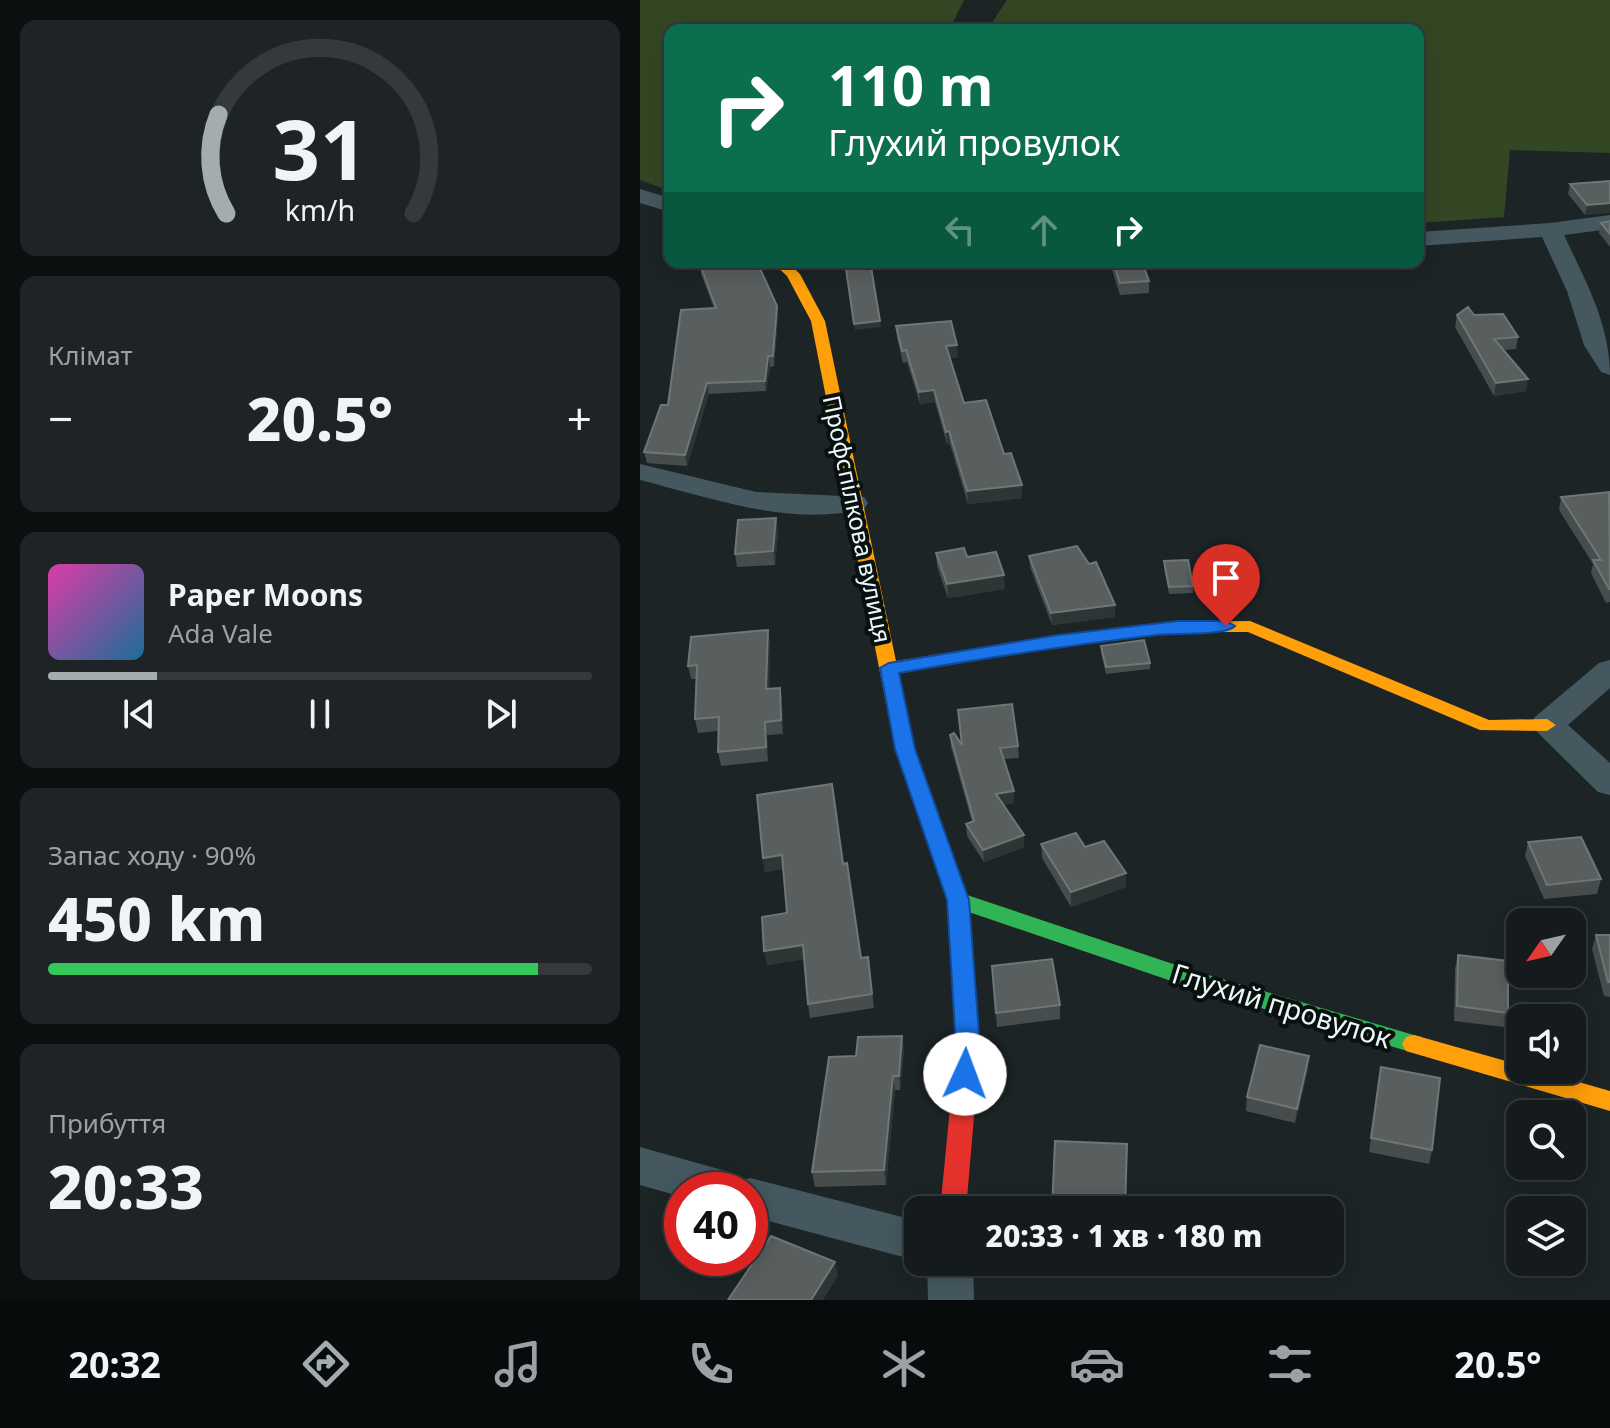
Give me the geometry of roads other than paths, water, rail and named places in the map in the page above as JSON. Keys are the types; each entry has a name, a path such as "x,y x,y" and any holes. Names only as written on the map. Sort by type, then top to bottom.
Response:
{"street":[{"path":"640,196 664,203"},
{"path":"1424,239 1550,230 1610,222"},
{"path":"1550,230 1579,291 1597,345 1610,367"},
{"name":"Профспілкова вулиця","path":"786,268 793,274 818,321 905,749 958,900 968,1047 954,1196"},
{"path":"640,472 756,501 816,505 854,503"},
{"path":"889,668 1088,637 1178,627 1250,626 1487,726 1547,725 1610,670"},
{"path":"1547,725 1610,783"},
{"name":"Глухий провулок","path":"958,900 1189,978 1610,1101"},
{"path":"640,1166 664,1173"},
{"path":"768,1202 904,1237"},
{"path":"950,1276 951,1300"}]}
